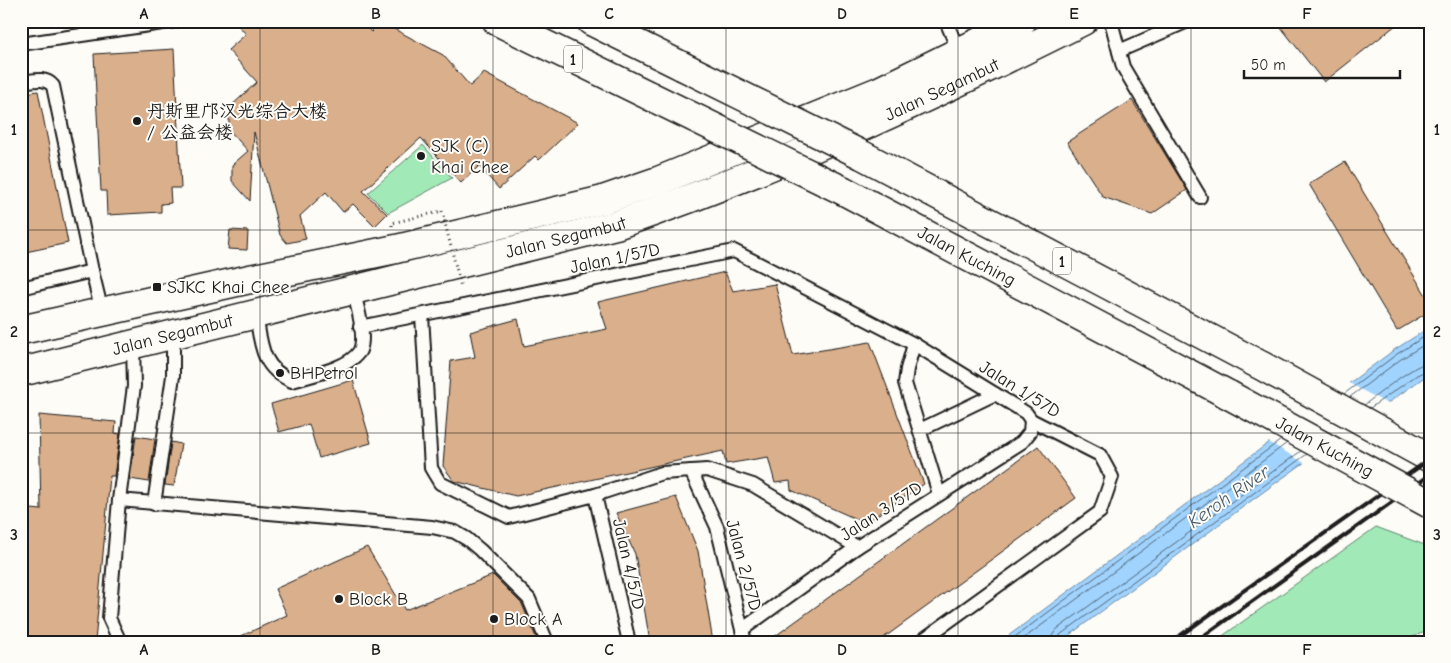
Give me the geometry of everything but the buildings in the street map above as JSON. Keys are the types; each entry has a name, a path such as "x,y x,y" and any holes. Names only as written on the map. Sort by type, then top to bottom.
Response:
{"main road":[{"name":"Jalan Kuching","path":"497,21 844,191 1430,504"},
{"name":"1","path":"591,21 862,155 1262,366 1430,458"},
{"name":"Jalan Segambut","path":"21,330 396,249 603,200 658,181 879,91 1022,21"},
{"name":"Jalan Segambut","path":"21,372 616,225 687,201 892,112 1083,21"}],"lane":[{"path":"21,44 176,21"},
{"path":"946,21 959,52"},
{"path":"1110,21 1123,67 1200,197"},
{"path":"1119,52 1188,21"},
{"path":"21,82 43,80 49,81 53,86 102,312"},
{"name":"Jalan 1/57D","path":"360,327 734,251 914,344 1026,413 1031,420 1100,455 1112,477 1100,512 920,642"},
{"path":"21,288 92,271"},
{"path":"256,314 261,347 271,369 279,376 292,382 344,365 359,352 361,342 359,311 353,290"},
{"path":"422,315 431,468 440,482 508,518 595,495 662,473 707,470 753,485 856,547"},
{"path":"154,504 173,376 173,335"},
{"path":"914,344 905,383 939,494"},
{"path":"120,642 109,618 119,500 134,386 133,345"},
{"path":"920,430 995,394"},
{"name":"Jalan 3/57D","path":"743,629 856,547 1022,442 1030,432 1031,420"},
{"name":"Jalan 2/57D","path":"691,471 717,527 746,642"},
{"name":"Jalan 4/57D","path":"595,495 629,642"},
{"path":"119,500 432,527 455,532 480,550 528,598 547,642"}],"path":[{"path":"392,223 442,211 461,287"}],"green space":[{"path":"423,145 452,178 388,213 368,193"},
{"path":"1376,527 1430,547 1430,630 1400,642 1214,642"}],"water":[{"name":"Keroh River","path":"1430,327 1430,373 1270,487 1060,642 1000,642 1394,350"}],"pier":[{"path":"1347,382 1388,404 1306,464 1267,441"}],"railway":[{"path":"1171,642 1430,459"},
{"path":"1195,642 1430,475"}],"place":[{"name":"丹斯里邝汉光综合大楼 / 公益会楼","path":"137,121"},
{"name":"SJK (C) Khai Chee","path":"421,156"},
{"name":"SJKC Khai Chee","path":"157,287"},
{"name":"BHPetrol","path":"280,373"},
{"name":"Block B","path":"339,599"},
{"name":"Block A","path":"494,619"}]}
